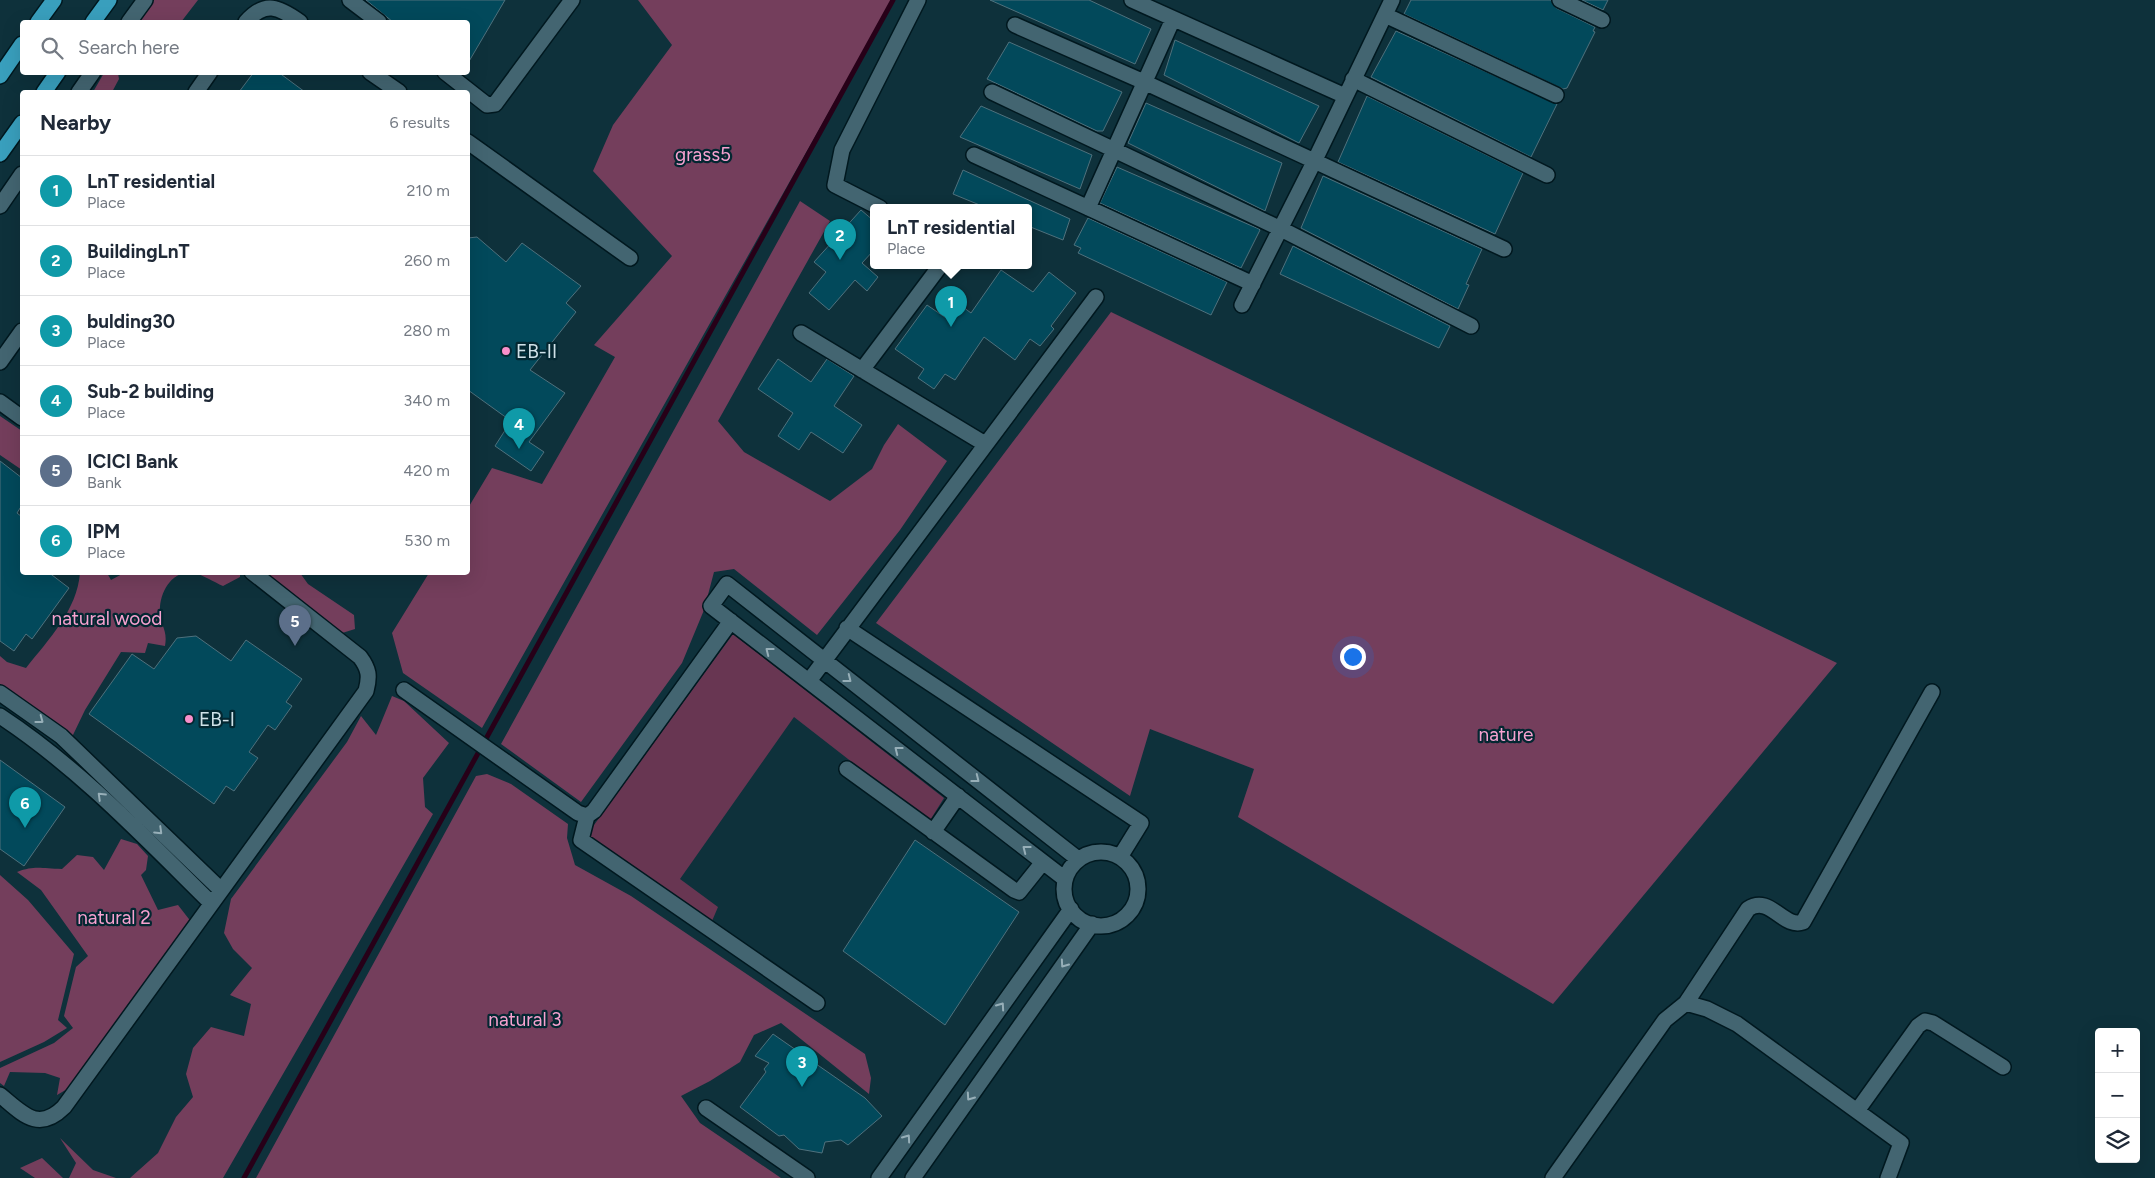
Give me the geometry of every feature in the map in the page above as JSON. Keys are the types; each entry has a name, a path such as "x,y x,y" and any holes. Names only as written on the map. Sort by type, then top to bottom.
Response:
{"highway":[{"path":"39,20 54,0"},
{"path":"94,20 109,0"},
{"path":"0,76 20,47"},
{"path":"45,90 56,75"},
{"path":"0,154 20,126"}],"street":[{"path":"130,20 145,0"},
{"path":"350,0 376,20"},
{"path":"470,92 487,105 495,104 572,0"},
{"path":"872,204 835,184 842,150 918,0"},
{"path":"1132,0 1345,96"},
{"path":"1242,306 1392,0"},
{"path":"1560,0 1602,20"},
{"path":"248,20 263,7 273,6 297,20"},
{"path":"1384,15 1556,95"},
{"path":"1088,208 1173,19"},
{"path":"1015,25 1144,82 1504,249"},
{"path":"80,90 91,75"},
{"path":"197,90 208,75"},
{"path":"374,75 395,90"},
{"path":"449,75 468,90"},
{"path":"1353,79 1546,175"},
{"path":"992,92 1280,229 1471,326"},
{"path":"470,143 630,258"},
{"path":"974,155 1253,284"},
{"path":"0,206 20,177"},
{"path":"862,370 938,269"},
{"path":"809,681 1096,296"},
{"path":"801,333 984,444"},
{"path":"0,362 20,334"},
{"path":"0,402 20,417"},
{"path":"0,1095 27,1117 41,1120 53,1118 69,1099 366,691 370,678 368,667 360,657 256,575"},
{"path":"1065,879 711,606 727,584 1078,859"},
{"path":"731,621 594,811 587,816 581,837 583,844 817,1004"},
{"path":"847,628 1142,823 1120,858"},
{"path":"404,690 578,814 587,816"},
{"path":"1553,1178 1665,1020 1686,1003 1748,909 1755,905 1764,905 1794,923 1803,922 1932,692"},
{"path":"0,693 61,736 221,890"},
{"path":"0,716 29,735 83,778 211,903"},
{"path":"847,769 1019,892 1043,862"},
{"path":"933,832 958,796"},
{"path":"1102,852 1126,861 1134,872 1138,884 1137,896 1132,908 1125,917 1115,923 1104,926 1081,920 1070,909 1064,891 1065,879 1078,859 1090,853 1102,852"},
{"path":"879,1178 1070,909"},
{"path":"913,1178 1092,924"},
{"path":"1686,1003 1707,1009 1737,1024 1901,1143 1888,1178"},
{"path":"1857,1111 1918,1026 1925,1021 1932,1023 2003,1068"},
{"path":"706,1108 807,1178"}],"shaded area":[{"path":"733,634 944,798 929,822 794,717 680,879 718,907 712,921 586,836"}],"green space":[{"path":"154,0 198,0 183,20 140,20"},
{"name":"grass5","path":"638,0 892,0 482,728 403,673 392,633 428,575 470,575 470,505 492,468 542,484 615,357 594,345 672,256 593,171 613,125 672,45"},
{"path":"103,75 118,75 119,79 113,90 94,90"},
{"path":"800,201 830,221 718,421 744,452 830,501 872,469 884,445 898,424 947,461 900,530 817,635 734,569 714,572 704,610 682,663 581,802 501,744"},
{"name":"nature","path":"1111,312 1837,663 1553,1004 1238,817 1254,769 1150,729 1130,796 876,623"},
{"path":"0,416 20,430 20,469 0,455"},
{"name":"natural wood","path":"80,575 108,575 111,580 120,575 179,575 168,584 160,605 161,621 165,631 165,646 148,643 145,653 121,652 85,710 72,737 33,707 0,689 0,656 7,662 26,668 61,624 78,587"},
{"path":"200,575 240,575 240,577 223,586"},
{"path":"264,575 301,575 308,584 354,615 355,629 339,634"},
{"path":"392,696 404,701 449,743 423,778 425,807 433,814 223,1178 130,1178 158,1153 176,1117 193,1097 186,1074 193,1048 211,1027 244,1036 251,1004 230,995 252,968 233,949 224,933 231,899 347,742 361,716 376,735"},
{"name":"natural 3","path":"487,774 511,784 568,824 567,838 575,865 631,896 865,1054 871,1078 869,1094 781,1023 754,1035 740,1062 681,1096 700,1123 781,1178 256,1178 476,776"},
{"name":"natural 2","path":"121,839 137,844 148,856 146,870 141,875 158,910 178,905 192,923 74,1085 57,1095 60,1078 45,1073 10,1072 4,1086 0,1083 0,1068 54,1043 73,1028 64,1016 76,967 88,956 41,890 17,872 34,868 62,869 77,855 93,857 104,870"},
{"path":"0,875 28,900 74,954 58,1020 67,1028 44,1042 0,1062"},
{"path":"60,1138 93,1170 116,1178 69,1178 76,1163"},
{"path":"42,1158 63,1178 35,1178 20,1168"}],"building":[{"path":"366,0 505,0 470,60 470,20 391,20"},
{"path":"990,0 1089,0 1151,29 1135,64"},
{"path":"1411,0 1551,0 1556,8 1595,27 1593,31 1595,32 1567,88 1563,89 1404,14"},
{"path":"1582,0 1608,0 1603,10"},
{"path":"1396,31 1557,104 1531,157 1371,77"},
{"path":"1175,40 1319,106 1299,143 1164,75"},
{"path":"1009,42 1122,92 1103,131 1097,131 987,79"},
{"path":"252,75 282,75 302,90 240,90"},
{"path":"1367,96 1523,173 1495,234 1338,162"},
{"path":"1146,103 1282,163 1265,211 1128,143"},
{"path":"981,106 1092,155 1080,189 960,137"},
{"path":"1117,167 1259,229 1241,268 1100,203"},
{"path":"963,170 1070,219 1063,240 1032,228 1032,204 977,204 953,194"},
{"path":"1323,176 1482,249 1466,284 1469,285 1458,309 1301,228"},
{"path":"861,210 870,218 870,254 862,263 878,277 867,291 855,280 829,310 809,293 826,272 814,262"},
{"path":"1088,218 1227,282 1211,315 1078,253 1081,248 1074,245"},
{"name":"EB-II","path":"477,237 506,262 522,243 581,286 566,303 576,312 530,370 565,393 529,442 544,452 531,471 495,446 511,421 470,391 470,238"},
{"path":"1293,246 1450,326 1439,348 1280,274"},
{"path":"1001,270 1033,292 1049,272 1076,293 1051,326 1054,329 1040,346 1030,339 1015,360 984,337 955,380 945,374 934,389 918,378 924,369 895,349 927,305 952,322 963,307 971,313"},
{"path":"778,359 811,382 827,359 854,376 834,406 862,425 843,453 811,432 799,450 778,436 793,413 758,389"},
{"path":"0,461 20,476 20,508 17,513 20,515 20,575 52,575 69,588 32,639 26,634 14,651 0,641"},
{"name":"EB-I","path":"196,636 231,661 246,640 302,679 286,702 292,706 275,730 268,725 249,752 258,758 234,791 226,786 214,804 89,714 132,654 154,669 177,638"},
{"path":"0,760 65,807 24,866 0,849"},
{"path":"915,840 1019,912 945,1025 843,951"},
{"path":"773,1034 865,1098 882,1116 848,1145 841,1140 825,1142 822,1153 799,1149 784,1135 779,1136 740,1107 766,1072 764,1069 769,1063 755,1056"}],"waterway":[{"path":"244,1178 893,0"}],"place":[{"name":"BuildingLnT","path":"840,260"},
{"name":"LnT residential","path":"951,327"},
{"name":"EB-II","path":"506,351"},
{"name":"Sub-2 building","path":"519,449"},
{"name":"ICICI Bank","path":"295,646"},
{"name":"EB-I","path":"189,719"},
{"name":"IPM","path":"25,828"},
{"name":"bulding30","path":"802,1087"}]}
